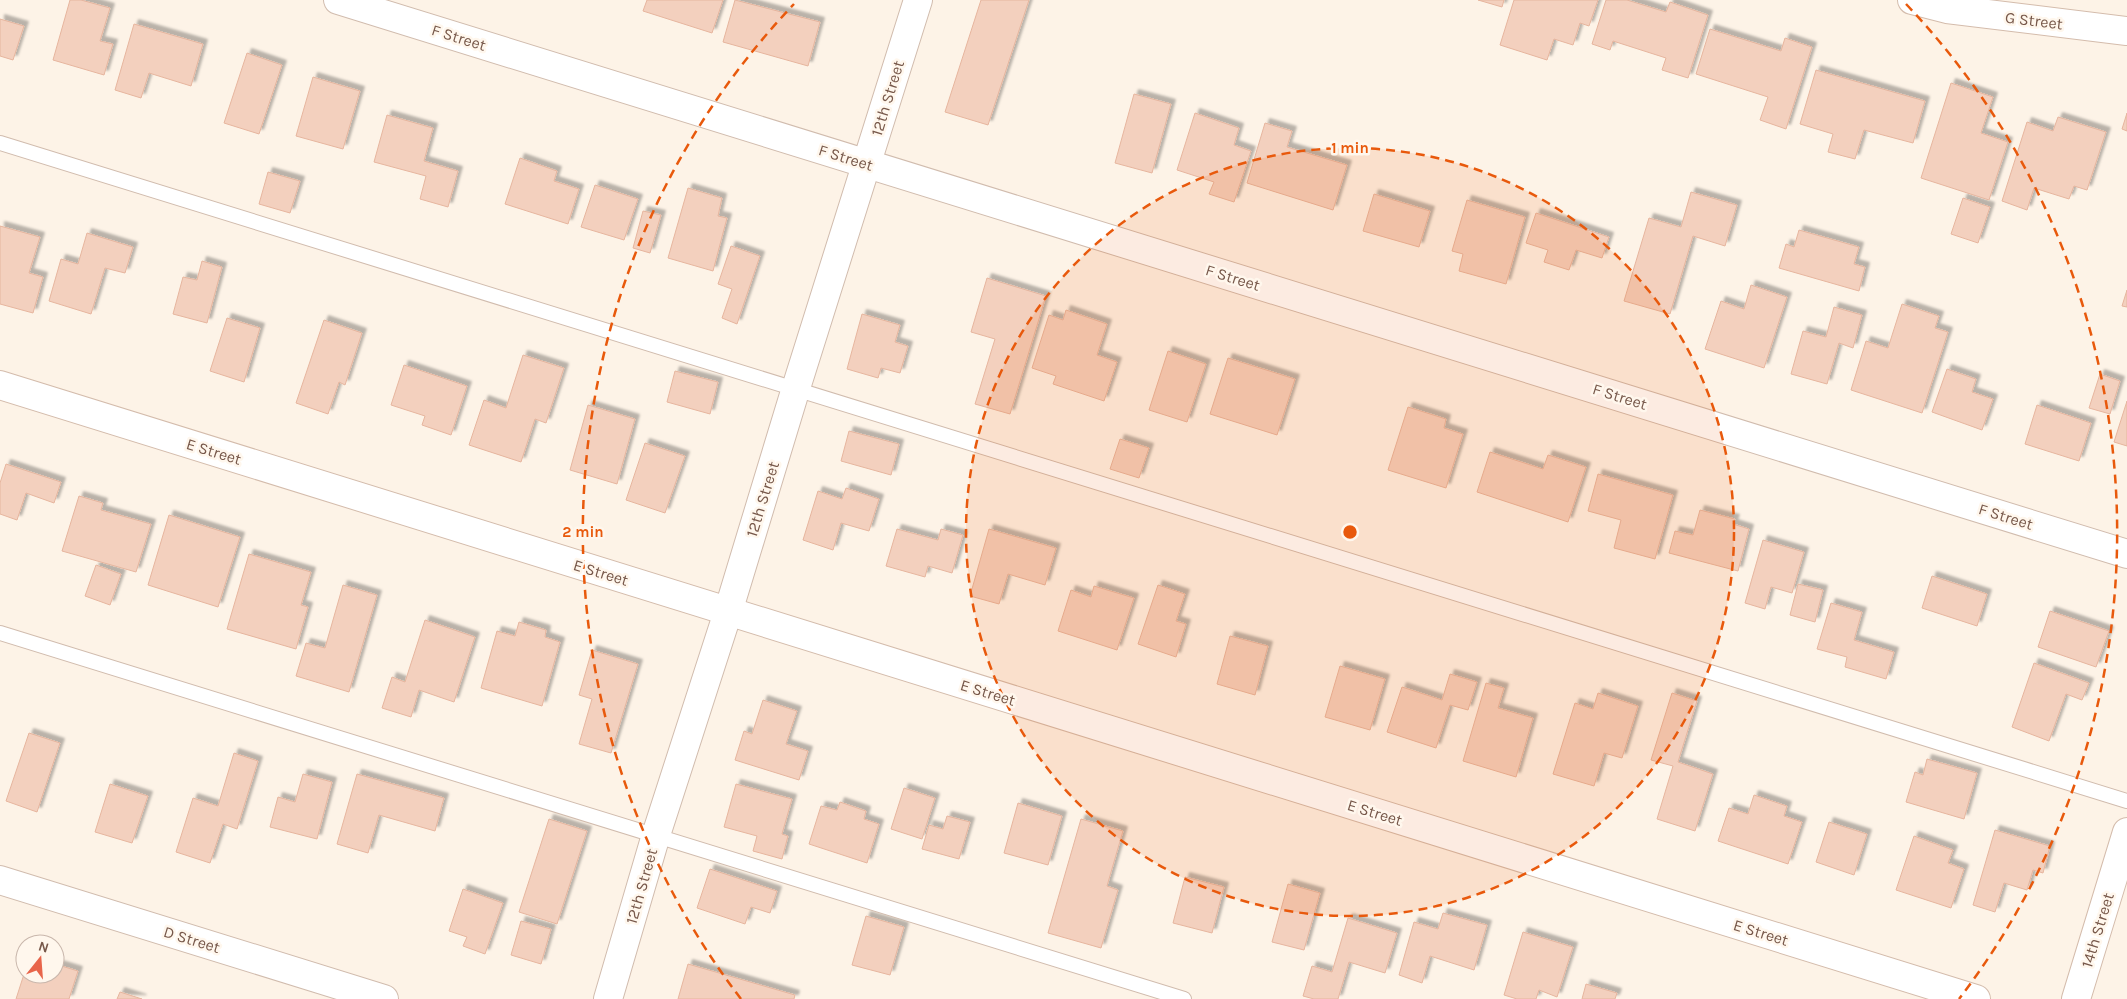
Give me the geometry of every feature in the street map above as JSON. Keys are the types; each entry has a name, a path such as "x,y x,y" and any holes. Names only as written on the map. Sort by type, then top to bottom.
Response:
{"street":[{"name":"F Street","path":"338,0 2127,554"},
{"name":"12th Street","path":"608,999 656,835 728,612 918,0"},
{"name":"G Street","path":"1912,0 1947,8 2127,31"},
{"name":"E Street","path":"0,385 1976,999"},
{"name":"14th Street","path":"2076,999 2127,832"},
{"name":"D Street","path":"0,880 384,999"}],"lane":[{"path":"0,143 2127,801"},
{"path":"0,633 1184,999"}],"building":[{"path":"70,0 81,0 110,8 100,41 113,44 104,75 53,60"},
{"path":"647,0 723,0 712,33 643,11"},
{"path":"735,0 820,22 808,66 723,42"},
{"path":"981,0 1029,0 988,125 945,112"},
{"path":"1478,0 1504,0 1502,7"},
{"path":"1514,0 1598,0 1589,26 1580,23 1573,45 1554,39 1547,60 1500,45"},
{"path":"1606,0 1627,0 1666,12 1670,2 1708,15 1688,78 1662,70 1666,58 1613,41 1610,50 1592,44"},
{"path":"0,19 24,26 13,60 0,56"},
{"path":"134,24 203,44 191,86 149,73 141,98 115,90"},
{"path":"1710,29 1781,51 1785,38 1812,47 1786,129 1760,120 1768,97 1696,74"},
{"path":"247,53 282,65 259,134 224,123"},
{"path":"1816,70 1925,101 1913,143 1864,130 1855,159 1828,152 1833,134 1800,124"},
{"path":"313,77 360,91 343,149 296,136"},
{"path":"1951,83 1993,97 1981,133 2008,142 1989,200 1921,178"},
{"path":"1134,94 1171,104 1152,173 1115,163"},
{"path":"1195,113 1239,128 1234,145 1251,151 1234,202 1209,194 1214,182 1177,170"},
{"path":"2127,113 2127,131 2122,129"},
{"path":"387,115 433,128 424,161 458,171 448,207 420,199 426,176 374,162"},
{"path":"2058,117 2106,132 2087,190 2074,186 2069,199 2034,188 2027,210 2002,201 2027,122 2053,131"},
{"path":"1265,123 1292,131 1287,147 1347,165 1333,210 1247,183"},
{"path":"520,158 557,171 554,181 579,189 568,224 505,204"},
{"path":"268,172 300,181 290,213 259,204"},
{"path":"595,185 638,199 624,240 581,227"},
{"path":"688,188 722,198 718,216 727,218 713,271 668,258"},
{"path":"1691,192 1737,205 1725,246 1693,236 1670,314 1624,301 1649,218 1681,227"},
{"path":"1374,194 1430,211 1419,247 1363,231"},
{"path":"1963,198 1990,207 1978,243 1951,234"},
{"path":"1467,200 1525,217 1506,284 1459,271 1463,254 1452,251"},
{"path":"643,211 661,215 650,253 633,248"},
{"path":"1536,213 1609,237 1602,258 1576,250 1569,270 1544,262 1548,250 1526,243"},
{"path":"0,226 40,237 29,273 43,277 33,313 0,304"},
{"path":"1799,230 1859,247 1854,264 1865,267 1859,291 1779,268 1786,244 1794,247"},
{"path":"87,233 133,247 125,273 105,268 91,314 49,301 61,259 78,264"},
{"path":"731,246 760,256 737,324 722,318 732,289 718,284"},
{"path":"202,261 222,267 207,323 173,314 183,277 197,280"},
{"path":"987,278 1046,296 1010,414 975,404 995,339 971,332"},
{"path":"1751,285 1787,297 1764,368 1705,349 1721,301 1744,309"},
{"path":"2127,290 2127,307 2122,306"},
{"path":"1902,304 1939,316 1935,328 1948,332 1922,413 1851,390 1866,341 1888,348"},
{"path":"1834,307 1862,315 1853,348 1839,343 1827,384 1791,374 1803,331 1826,337"},
{"path":"1066,310 1107,324 1097,355 1117,362 1104,401 1053,384 1056,376 1032,368 1049,315 1063,320"},
{"path":"862,314 900,325 895,342 908,346 900,373 881,368 878,378 847,369"},
{"path":"227,318 260,328 244,382 210,371"},
{"path":"324,320 362,333 345,385 339,382 328,414 296,403"},
{"path":"1168,351 1206,364 1187,422 1149,410"},
{"path":"523,355 564,368 546,423 535,419 521,462 469,445 484,400 506,408"},
{"path":"1228,358 1295,379 1277,435 1210,414"},
{"path":"404,365 467,386 451,435 422,425 425,416 391,405"},
{"path":"1947,369 1976,379 1972,392 1993,399 1982,430 1932,412"},
{"path":"675,371 718,382 710,414 667,402"},
{"path":"2100,374 2120,381 2110,414 2089,408"},
{"path":"2127,401 2127,446 2114,442"},
{"path":"588,405 635,419 617,484 570,470"},
{"path":"2037,405 2091,423 2079,461 2025,444"},
{"path":"1408,407 1446,419 1444,428 1463,434 1446,488 1388,470"},
{"path":"849,431 899,444 891,475 841,461"},
{"path":"1120,439 1149,448 1139,478 1110,469"},
{"path":"645,443 685,456 665,513 626,500"},
{"path":"1490,452 1543,469 1548,455 1586,467 1568,522 1477,492"},
{"path":"6,464 61,482 54,503 26,493 17,520 0,514 0,483"},
{"path":"1598,474 1673,495 1655,559 1614,548 1621,520 1588,511"},
{"path":"846,488 879,499 869,531 841,523 833,550 803,540 818,491 842,499"},
{"path":"79,496 103,503 101,510 151,524 136,572 62,551"},
{"path":"1700,510 1735,519 1733,524 1749,529 1738,571 1669,553 1675,531 1693,535"},
{"path":"169,515 240,537 218,607 148,585"},
{"path":"897,529 938,540 941,529 963,535 952,573 928,566 925,577 886,566"},
{"path":"989,529 1056,548 1045,585 1008,574 999,604 970,596"},
{"path":"1763,540 1804,552 1792,593 1771,587 1765,609 1745,603"},
{"path":"249,554 311,572 301,605 308,607 296,649 227,629"},
{"path":"96,565 121,574 110,605 85,596"},
{"path":"1932,576 1987,594 1977,626 1922,608"},
{"path":"1798,584 1823,590 1815,622 1790,615"},
{"path":"343,585 377,595 349,692 296,676 306,643 325,648"},
{"path":"1158,585 1185,594 1176,621 1186,624 1176,657 1138,644"},
{"path":"1094,586 1134,598 1117,650 1058,631 1071,590 1091,597"},
{"path":"1831,603 1862,612 1854,640 1894,652 1886,679 1845,667 1847,657 1817,649"},
{"path":"2050,611 2109,631 2096,667 2038,647"},
{"path":"425,620 475,637 454,702 419,690 411,717 382,708 392,677 405,682"},
{"path":"519,622 546,630 545,637 560,642 542,706 481,688 497,631 515,636"},
{"path":"1230,636 1268,646 1255,695 1217,684"},
{"path":"592,650 638,664 611,753 579,744 592,699 579,695"},
{"path":"2034,663 2089,683 2082,700 2066,694 2049,741 2012,727"},
{"path":"1340,666 1385,679 1370,730 1325,717"},
{"path":"1450,674 1477,682 1468,710 1450,705 1436,748 1387,732 1402,687 1442,700"},
{"path":"1486,683 1504,688 1498,708 1533,718 1516,777 1463,761"},
{"path":"1598,693 1638,706 1622,758 1604,753 1594,786 1553,774 1575,703 1593,709"},
{"path":"1672,693 1697,701 1678,762 1713,774 1695,831 1657,819 1673,766 1651,760"},
{"path":"763,700 797,711 786,744 808,751 799,780 735,760 744,731 752,734"},
{"path":"29,733 60,743 37,812 6,801"},
{"path":"234,753 258,761 237,829 223,824 210,863 176,852 193,798 218,806"},
{"path":"1927,759 1977,773 1964,819 1906,802 1915,772 1923,775"},
{"path":"303,774 332,782 317,839 270,827 278,797 295,802"},
{"path":"357,774 444,798 435,831 379,815 368,853 337,844"},
{"path":"110,784 148,796 132,843 95,832"},
{"path":"736,784 792,799 782,834 788,836 782,859 753,851 757,836 724,827"},
{"path":"904,788 935,798 922,839 891,829"},
{"path":"1754,795 1787,806 1784,816 1802,822 1788,864 1718,841 1729,808 1748,814"},
{"path":"840,802 866,811 864,819 879,824 867,863 809,844 821,806 837,810"},
{"path":"1018,803 1062,816 1048,865 1004,853"},
{"path":"947,816 970,822 959,859 922,849 929,825 943,829"},
{"path":"549,819 587,831 557,924 519,912"},
{"path":"1081,819 1123,831 1107,886 1118,890 1101,948 1048,933"},
{"path":"1829,822 1867,834 1854,875 1816,862"},
{"path":"1995,830 2050,846 2043,873 2033,870 2027,890 2004,883 1995,912 1973,905"},
{"path":"1914,836 1953,850 1948,863 1964,869 1951,908 1896,890"},
{"path":"710,869 777,891 770,913 751,907 745,924 697,908"},
{"path":"1185,877 1224,887 1212,933 1173,923"},
{"path":"1288,884 1320,893 1304,950 1272,942"},
{"path":"463,889 503,903 485,954 463,946 467,937 449,931"},
{"path":"1443,913 1487,925 1474,970 1430,956 1422,983 1399,975 1414,922 1438,929"},
{"path":"866,916 904,927 890,975 852,965"},
{"path":"1348,918 1397,933 1385,973 1349,962 1338,999 1314,999 1303,996 1312,966 1332,972"},
{"path":"521,921 551,929 541,964 511,955"},
{"path":"1523,932 1573,947 1557,997 1539,990 1536,999 1517,999 1504,995"},
{"path":"688,964 795,995 794,999 678,999"},
{"path":"65,967 78,971 69,999 16,999 21,984 65,984"},
{"path":"1586,984 1617,993 1615,999 1582,999"},
{"path":"120,992 142,999 117,999"}]}
